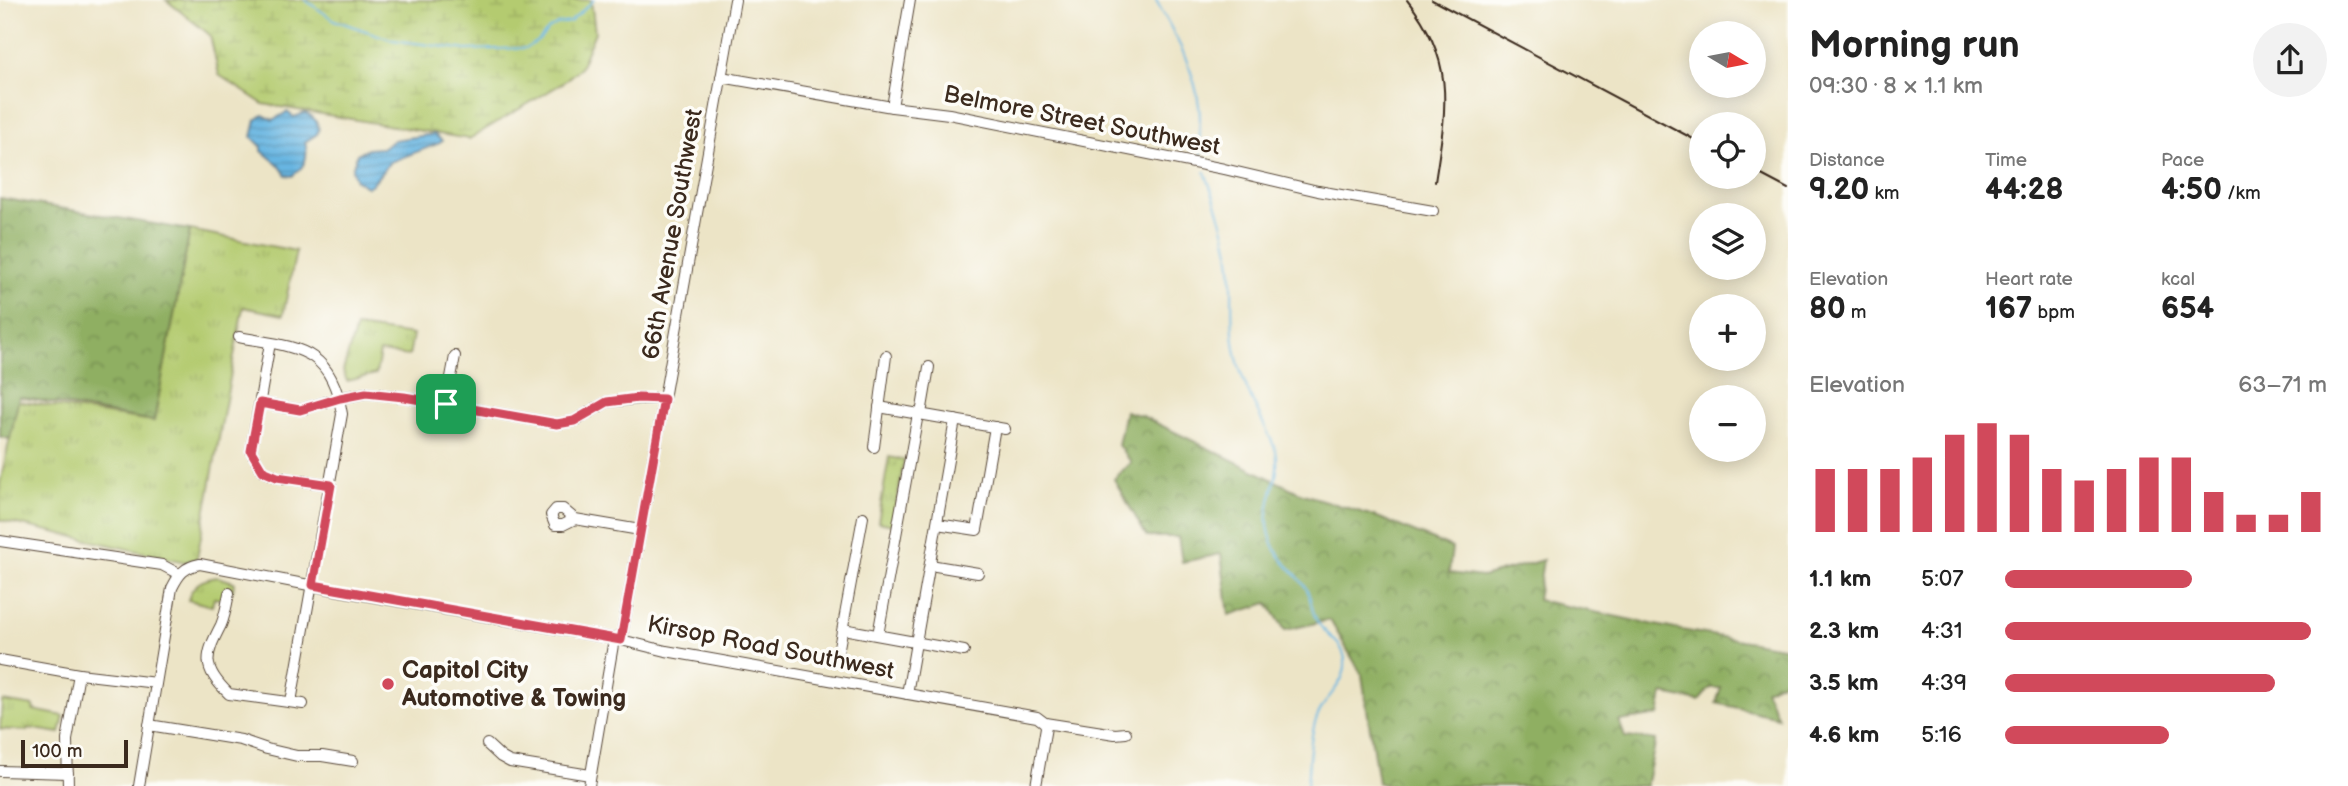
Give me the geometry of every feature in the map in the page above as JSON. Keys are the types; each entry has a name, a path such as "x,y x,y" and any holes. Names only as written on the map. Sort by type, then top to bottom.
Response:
{"street":[{"name":"66th Avenue Southwest","path":"589,780 640,530 735,0"},
{"path":"892,107 910,0"},
{"name":"Belmore Street Southwest","path":"721,77 892,107 948,114 1318,191 1433,211"},
{"path":"239,337 306,351 325,366 340,398 342,415 331,485 291,702"},
{"path":"270,343 251,451 263,471 277,477 331,485"},
{"path":"446,404 455,356"},
{"path":"874,446 886,356"},
{"path":"878,635 929,367"},
{"path":"260,403 300,410 366,393 557,424 574,421 607,402 638,398 664,399"},
{"path":"879,407 1000,428 977,530 937,524"},
{"path":"906,694 956,420"},
{"path":"838,653 863,517"},
{"path":"575,519 640,530"},
{"path":"0,541 162,565 178,574 170,596 138,786"},
{"name":"Kirsop Road Southwest","path":"178,574 186,568 200,564 617,639 666,652 1037,718 1045,723 1115,734 1126,733"},
{"path":"930,565 978,573"},
{"path":"229,593 222,622 211,642 208,666 220,685 229,694 303,704"},
{"path":"843,629 964,651"},
{"path":"0,660 156,684"},
{"path":"68,786 68,740 79,674"},
{"path":"1036,786 1045,723"},
{"path":"149,726 241,740 267,750 297,756 322,755 353,761"},
{"path":"487,744 500,757 510,762 589,780"},
{"path":"0,771 68,773"}],"green space":[{"path":"166,0 591,0 595,32 580,68 561,84 469,139 263,104 219,75 210,35"},
{"path":"0,198 190,230 154,421 19,397 10,439 0,437"},
{"path":"190,230 296,251 283,315 243,307 197,558 185,562 0,520 0,483 18,401 154,421"},
{"path":"356,327 413,335 409,356 380,352 376,374 347,381 343,371"},
{"path":"1125,411 1142,416 1300,493 1380,518 1452,548 1449,573 1482,577 1543,560 1537,600 1675,629 1788,648 1788,679 1765,690 1778,717 1716,703 1721,688 1710,688 1699,701 1663,694 1659,715 1619,721 1625,737 1656,740 1646,786 1392,786 1378,783 1362,675 1330,620 1285,630 1268,603 1229,615 1221,554 1182,562 1178,537 1147,537 1114,479 1131,462 1118,445"},
{"path":"889,457 904,460 893,525 878,522"},
{"path":"218,577 234,582 233,590 226,589 220,599 214,598 212,606 188,600 198,583"},
{"path":"2,701 34,706 33,710 64,716 60,733 28,728 27,731 0,729"}],"water":[{"path":"287,112 294,117 308,114 319,128 317,134 305,142 305,161 292,176 286,175 252,137 256,120 263,115 273,120"},
{"path":"434,134 442,141 440,143 390,162 367,187 356,180 352,170 357,154 368,149 382,148 394,140"}],"waterway":[{"path":"305,0 334,20 393,40 467,50 526,48 557,24 570,22 594,0"},
{"path":"1156,0 1183,52 1193,78 1200,113 1202,160"},
{"path":"1205,172 1221,218 1229,253 1238,362 1276,451 1276,477 1268,510 1270,535 1279,555 1306,588 1316,619 1342,649 1345,661 1343,677 1314,725 1307,786"}],"railway":[{"path":"1407,0 1434,44 1441,66 1444,109 1435,182"},
{"path":"1432,0 1689,137"},
{"path":"1766,177 1788,189"}],"place":[{"name":"Capitol City Automotive & Towing","path":"388,684"}],"route":[{"path":"366,393 446,404 557,424 574,421 607,402 638,398 664,399 621,640 313,585 331,485 277,477 263,471 251,451 260,403 300,410 366,393"}]}
